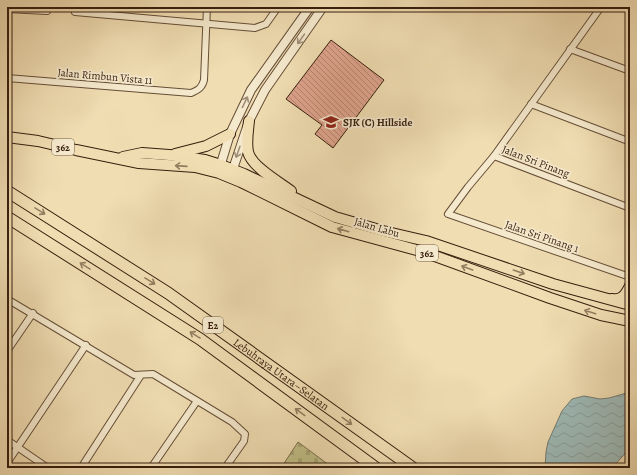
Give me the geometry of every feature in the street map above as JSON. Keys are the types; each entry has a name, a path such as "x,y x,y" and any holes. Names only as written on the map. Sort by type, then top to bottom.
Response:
{"highway":[{"name":"Lebuhraya Utara–Selatan","path":"7,191 168,293 413,468"},
{"name":"Lebuhraya Utara–Selatan","path":"7,217 200,339 376,468"}],"main road":[{"path":"249,121 247,144 251,158 258,166 306,203"},
{"path":"169,155 206,146 230,134"},
{"name":"Jalan Labu","path":"7,137 38,141 139,163 220,169"},
{"name":"Jalan Labu","path":"120,158 142,153 205,160 220,169 306,203 335,217 426,241 553,284 630,305"},
{"name":"Jalan Labu","path":"231,173 332,227 424,252 550,298 601,315 630,321"},
{"path":"602,297 617,300 626,294 630,286"}],"street":[{"path":"206,24 207,7"},
{"path":"75,12 206,24 259,27 266,24 278,7"},
{"path":"220,169 230,134 251,90 310,7"},
{"path":"231,173 249,121 265,90 323,7"},
{"name":"Jalan Sri Pinang","path":"601,7 494,156 630,208"},
{"path":"7,9 47,12"},
{"path":"301,20 310,26"},
{"name":"Jalan Rimbun Vista 11","path":"7,78 190,93 200,88 204,80 206,24"},
{"path":"570,49 630,71"},
{"path":"531,104 628,141"},
{"name":"Jalan Sri Pinang 1","path":"494,156 448,214 630,277"},
{"path":"7,299 134,374 153,374 232,422 245,434 244,441 225,468"},
{"path":"630,300 630,305"},
{"path":"7,351 33,313"},
{"path":"7,463 86,345"},
{"path":"81,468 141,375"},
{"path":"151,468 197,401"},
{"path":"7,440 48,468"}],"green space":[{"path":"298,442 333,468 281,468"}],"water":[{"path":"630,392 630,448 612,468 545,468 548,442 562,411 572,399 584,396 600,399 609,398"}],"building":[{"path":"331,40 384,80 333,148 315,134 322,125 286,99"}],"place":[{"name":"SJK (C) Hillside","path":"331,122"}]}
